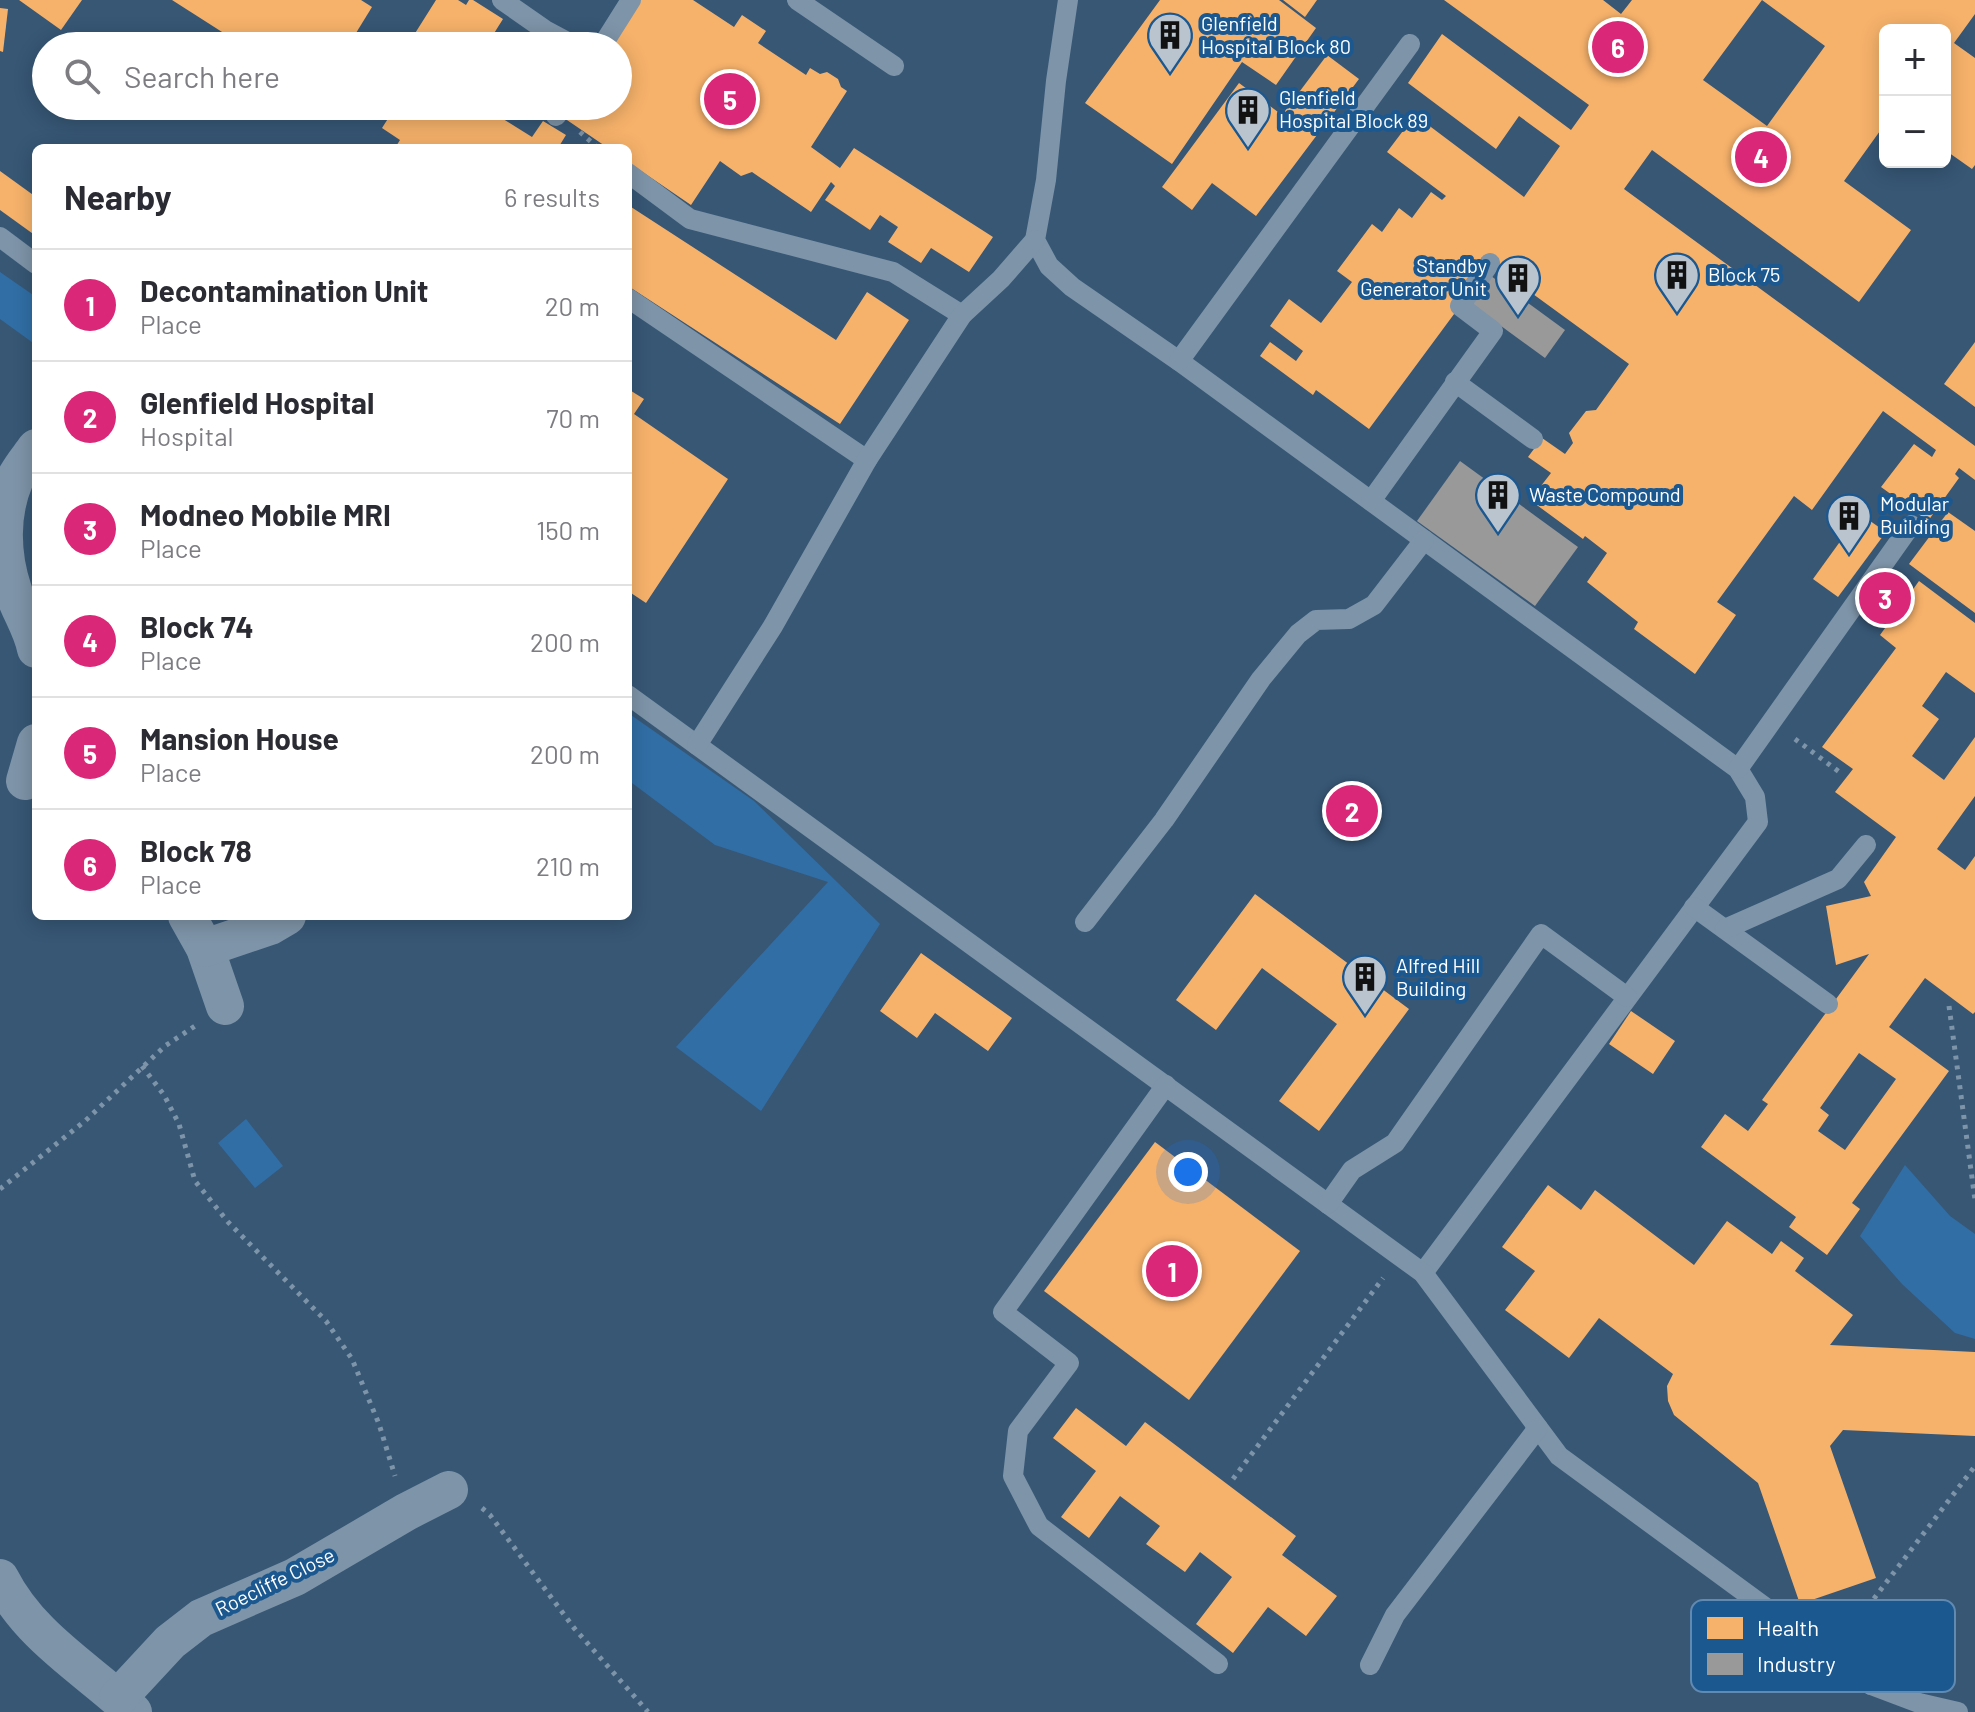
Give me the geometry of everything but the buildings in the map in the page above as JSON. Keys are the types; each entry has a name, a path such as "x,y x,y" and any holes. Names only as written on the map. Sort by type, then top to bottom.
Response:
{"street":[{"path":"32,454 15,478 3,514 4,552 13,591 32,633"},
{"path":"20,781 32,752"},
{"path":"225,1006 196,932 270,926 280,920"},
{"name":"Roecliffe Close","path":"126,1705 170,1642 201,1618 295,1577 449,1490"},
{"path":"0,1578 28,1622 126,1705"}],"lane":[{"path":"502,0 549,32"},
{"path":"611,32 631,0"},
{"path":"797,0 894,66"},
{"path":"697,745 773,626 867,460 962,315 1001,279 1035,240 1046,180 1068,0"},
{"path":"1179,361 1410,44"},
{"path":"632,176 690,219 893,272 962,315"},
{"path":"0,237 32,261"},
{"path":"1035,240 1049,266 1072,287 1179,361 1738,769 1755,797 1758,822 1423,1273"},
{"path":"1371,501 1493,331 1460,306 1490,263"},
{"path":"632,301 867,460"},
{"path":"1455,382 1533,439"},
{"path":"1738,769 1911,525"},
{"path":"1085,922 1164,820 1261,679 1298,634 1316,620 1349,619 1374,605 1424,540"},
{"path":"632,698 1423,1273 1559,1456 1755,1600"},
{"path":"1725,929 1838,879 1866,845"},
{"path":"1694,907 1828,1004"},
{"path":"1328,1204 1352,1170 1395,1143 1541,934 1627,997"},
{"path":"1166,1085 1003,1312 1069,1363 1018,1431 1013,1476 1039,1526 1218,1664"},
{"path":"1370,1665 1395,1615 1538,1428"},
{"path":"1890,1692 1958,1712"}],"path":[{"path":"1772,721 1842,774"},
{"path":"0,1189 85,1121 165,1046 225,1006"},
{"path":"1949,1006 1975,1200"},
{"path":"142,1066 164,1095 179,1124 195,1181 228,1222 326,1321 352,1359 379,1424 406,1512"},
{"path":"1233,1479 1400,1256"},
{"path":"1873,1600 1975,1466"},
{"path":"449,1490 470,1497 490,1515 574,1628 648,1712"}],"shaded area":[{"path":"0,272 32,294 32,342 0,319"},
{"path":"632,716 754,801 880,924 761,1111 676,1047 828,882 715,845 632,783"},
{"path":"246,1119 283,1166 255,1188 218,1143"},
{"path":"1905,1165 1950,1216 1975,1234 1975,1339 1955,1333 1902,1284 1860,1236"}],"place":[{"name":"Block 78","path":"1618,47"},
{"name":"Glenfield Hospital Block 80","path":"1170,74"},
{"name":"Mansion House","path":"730,99"},
{"name":"Glenfield Hospital Block 89","path":"1248,149"},
{"name":"Block 74","path":"1761,157"},
{"name":"Block 75","path":"1677,314"},
{"name":"Standby Generator Unit","path":"1518,317"},
{"name":"Waste Compound","path":"1498,534"},
{"name":"Modular Building","path":"1849,555"},
{"name":"Modneo Mobile MRI","path":"1885,598"},
{"name":"Glenfield Hospital","path":"1352,811"},
{"name":"Alfred Hill Building","path":"1365,1016"},
{"name":"Decontamination Unit","path":"1172,1271"}]}
